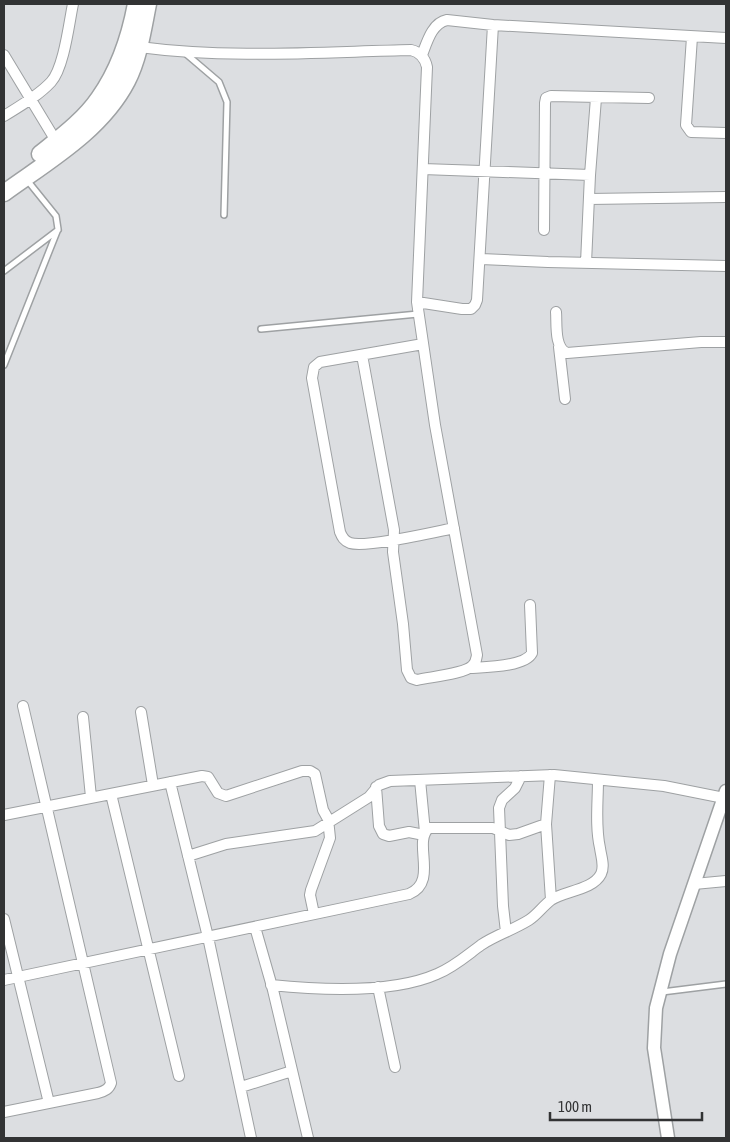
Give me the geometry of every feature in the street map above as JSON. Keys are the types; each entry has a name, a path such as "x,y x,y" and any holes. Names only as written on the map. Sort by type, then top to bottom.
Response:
{"main road":[{"path":"4,180 69,130 99,98 118,65 136,4"},
{"path":"4,193 83,136 110,106 128,80 139,47 148,4"}],"street":[{"path":"4,116 30,99 53,80 62,57 73,4"},
{"path":"422,55 434,27 442,21 452,19 493,25 726,38"},
{"path":"417,302 462,309 471,308 477,300 481,258 493,25"},
{"path":"692,37 686,125 690,132 726,133"},
{"path":"139,47 249,54 411,50 422,55 427,67 417,302 435,425 477,655 476,663 470,668"},
{"path":"4,55 56,141"},
{"path":"544,230 543,173 546,98 551,96 649,98"},
{"path":"586,263 596,98"},
{"path":"422,169 590,174"},
{"path":"589,199 726,197"},
{"path":"481,258 586,263 726,266"},
{"path":"556,312 565,399"},
{"path":"560,346 563,352 572,353 701,342 726,342"},
{"path":"423,344 320,362 314,368 312,378 340,532 343,539 356,544 393,540 454,528"},
{"path":"362,355 394,530 393,540 409,674 413,680 470,668 518,663 530,657 532,653 530,605"},
{"path":"4,1112 105,1090 110,1087 111,1083 23,706"},
{"path":"141,712 153,785"},
{"path":"83,717 91,797"},
{"path":"4,815 206,776 218,792 226,796 302,771 310,771 315,774 323,810 329,823 329,842 310,895 314,914"},
{"path":"550,775 546,824 551,900"},
{"path":"188,856 226,844 309,833 320,829 369,797 376,787 390,781 550,775 725,794 670,954 656,1008 654,1048 668,1138"},
{"path":"506,932 503,906 500,804 515,788 522,776"},
{"path":"4,980 409,894 418,890 423,882 424,834 420,780"},
{"path":"272,985 305,989 378,987 416,982 437,975 458,964 482,945 529,920 551,900 597,879 602,873 602,858 597,830 598,780"},
{"path":"170,782 208,937 251,1138"},
{"path":"376,787 379,826 383,834 389,836 409,832 424,834 432,828 493,828 509,834 518,834 546,824"},
{"path":"111,794 179,1076"},
{"path":"694,884 726,881"},
{"path":"4,919 50,1103"},
{"path":"255,927 272,985 308,1138"},
{"path":"378,987 395,1067"},
{"path":"241,1087 292,1071"}],"lane":[{"path":"183,51 219,82 227,102 224,215"},
{"path":"4,364 58,230 56,216 25,178"},
{"path":"4,271 58,230"},
{"path":"261,329 418,314"},
{"path":"660,992 726,984"}]}
